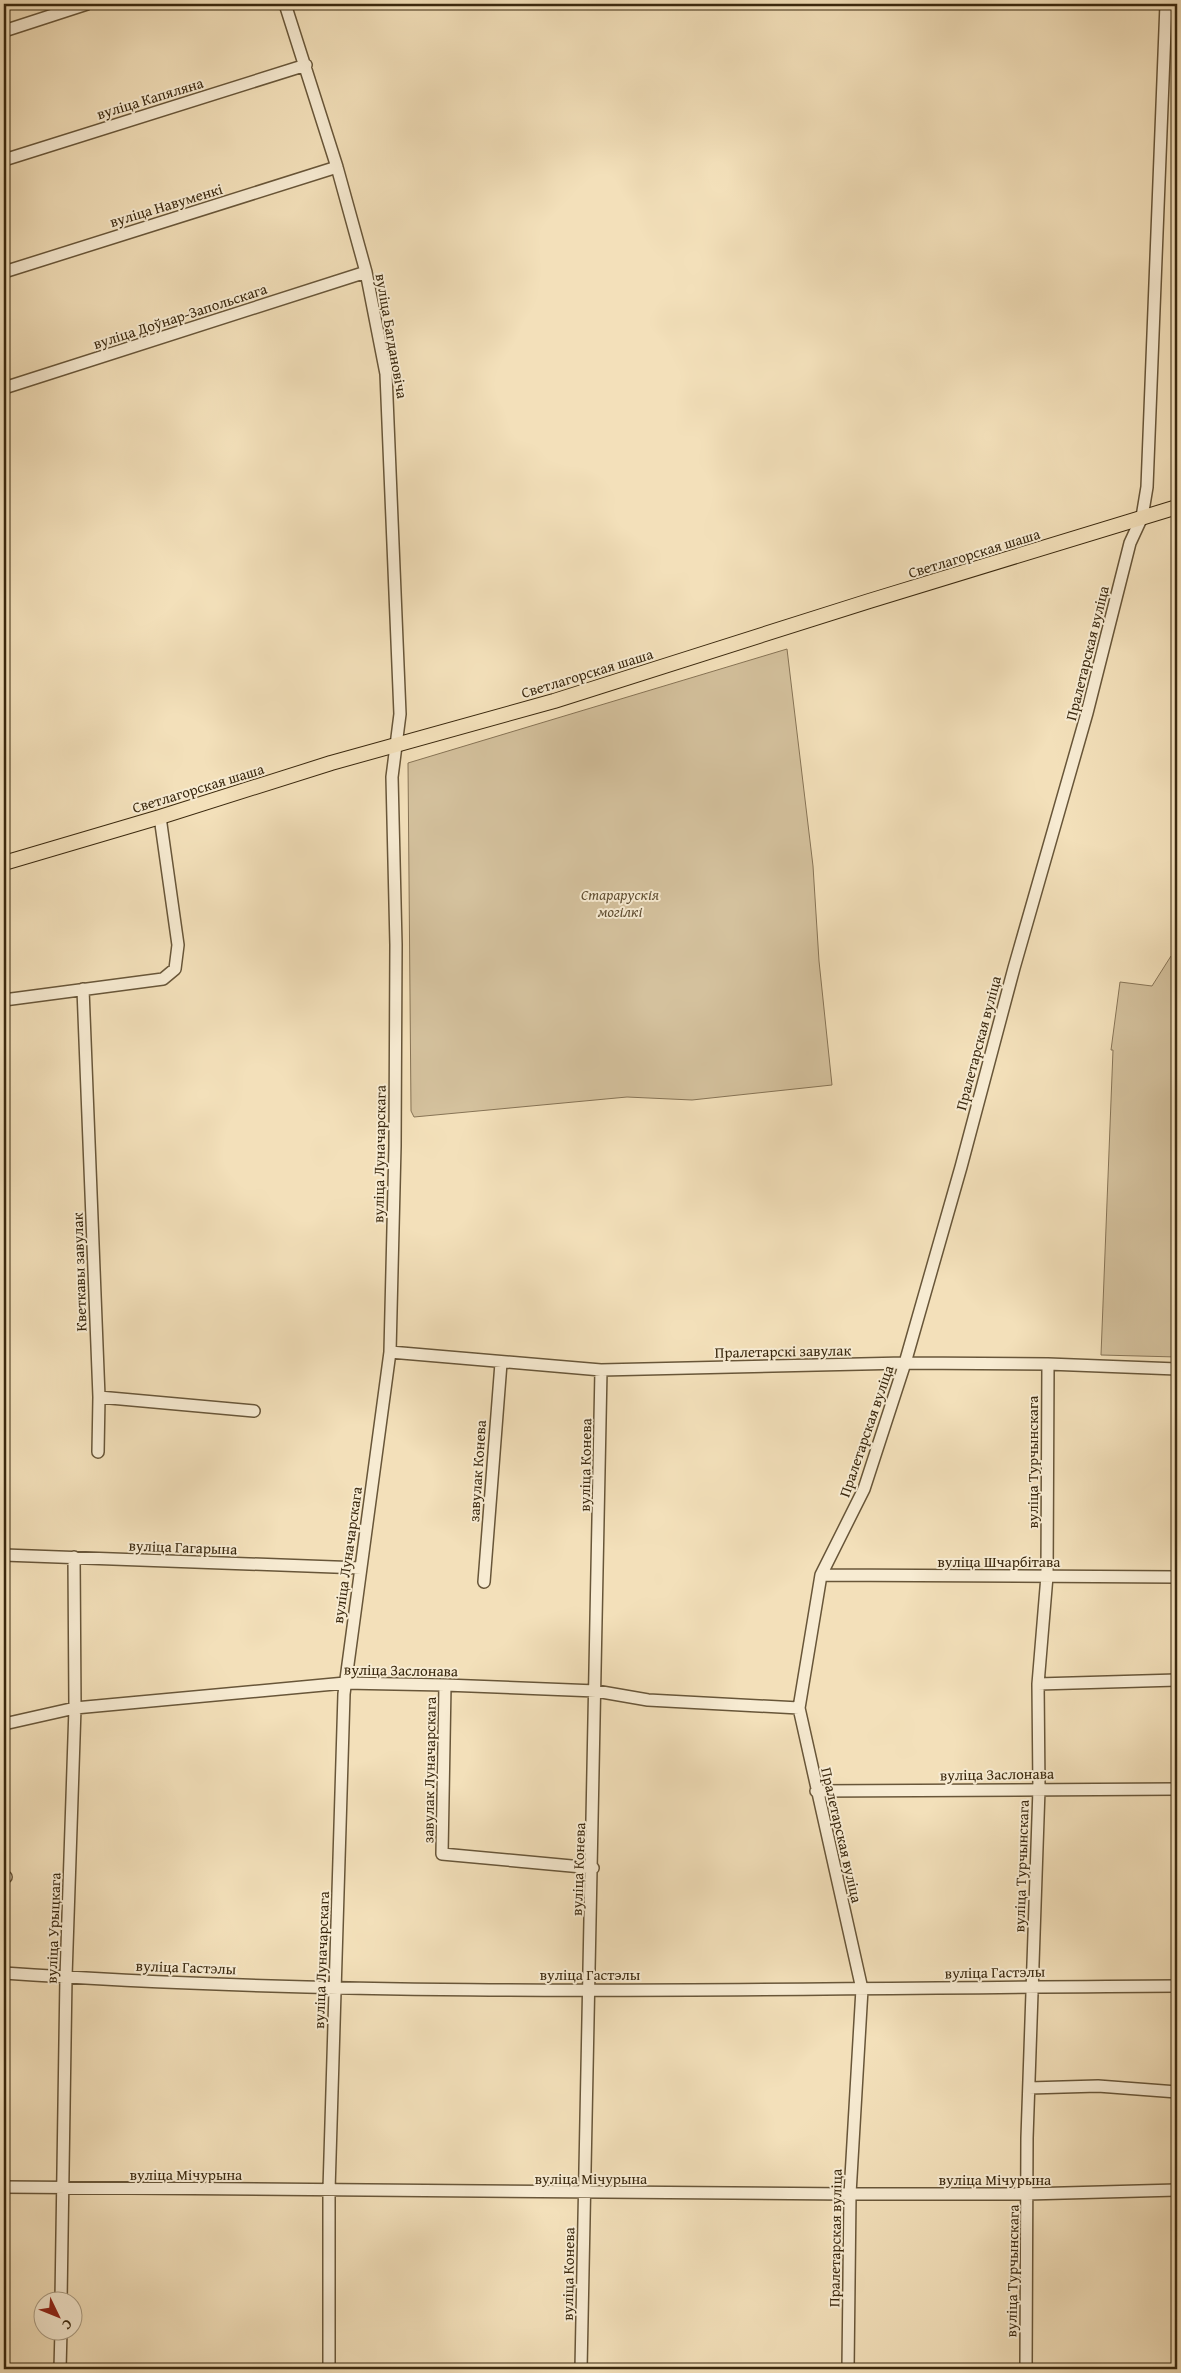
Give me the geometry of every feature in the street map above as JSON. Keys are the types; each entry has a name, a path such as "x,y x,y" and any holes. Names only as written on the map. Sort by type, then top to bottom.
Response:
{"main road":[{"name":"Светлагорская шаша","path":"4,863 395,745 554,702 860,604 1177,507"}],"street":[{"path":"4,31 63,8 87,4"},
{"name":"вуліца Багдановіча","path":"286,4 337,167 366,272 388,390 400,714 395,745"},
{"name":"Пралетарская вуліца","path":"848,2369 850,2194 862,1989 816,1792 799,1708 821,1575 864,1489 905,1364 961,1168 1018,952 1087,713 1130,543 1142,517 1148,488 1166,4"},
{"name":"вуліца Капяляна","path":"4,160 306,65"},
{"name":"вуліца Навуменкі","path":"4,272 337,167"},
{"name":"вуліца Доўнар-Запольскага","path":"4,388 366,272"},
{"name":"вуліца Луначарскага","path":"329,2369 330,2190 345,1683 390,1352 395,1146 396,945 392,777 395,745"},
{"path":"4,1000 163,978 175,968 178,945 160,817"},
{"name":"Кветкавы завулак","path":"83,989 99,1397 98,1452"},
{"name":"Пралетарскі завулак","path":"390,1352 501,1363 601,1370 905,1364 1048,1364 1177,1369"},
{"name":"завулак Конева","path":"484,1582 501,1363"},
{"name":"вуліца Турчынскага","path":"1026,2369 1027,2138 1039,1789 1038,1684 1047,1576 1048,1364"},
{"name":"вуліца Конева","path":"581,2369 593,1868 601,1370"},
{"path":"99,1397 254,1411"},
{"name":"вуліца Гагарына","path":"4,1555 361,1568"},
{"name":"вуліца Урыцкага","path":"61,2290 66,1977 75,1708 74,1557"},
{"name":"вуліца Шчарбітава","path":"821,1575 1177,1577"},
{"path":"1038,1684 1177,1680"},
{"name":"вуліца Заслонава","path":"4,1724 75,1708 345,1683 596,1691 648,1700 799,1708"},
{"name":"завулак Луначарскага","path":"446,1685 442,1854 593,1868"},
{"name":"вуліца Заслонава","path":"816,1792 1177,1789"},
{"name":"вуліца Гастэлы","path":"4,1973 335,1988 862,1989 1177,1986"},
{"path":"1030,2088 1098,2086 1177,2092"},
{"name":"вуліца Мічурына","path":"4,2188 850,2194 1028,2194 1177,2190"},
{"path":"60,2369 61,2340"}],"green space":[{"name":"Старарускія могілкі","path":"787,649 813,866 819,961 832,1085 692,1100 627,1097 414,1117 411,1111 408,763"},
{"path":"1177,952 1177,1357 1101,1355 1113,1050 1111,1050 1120,982 1152,986 1171,956"}]}
